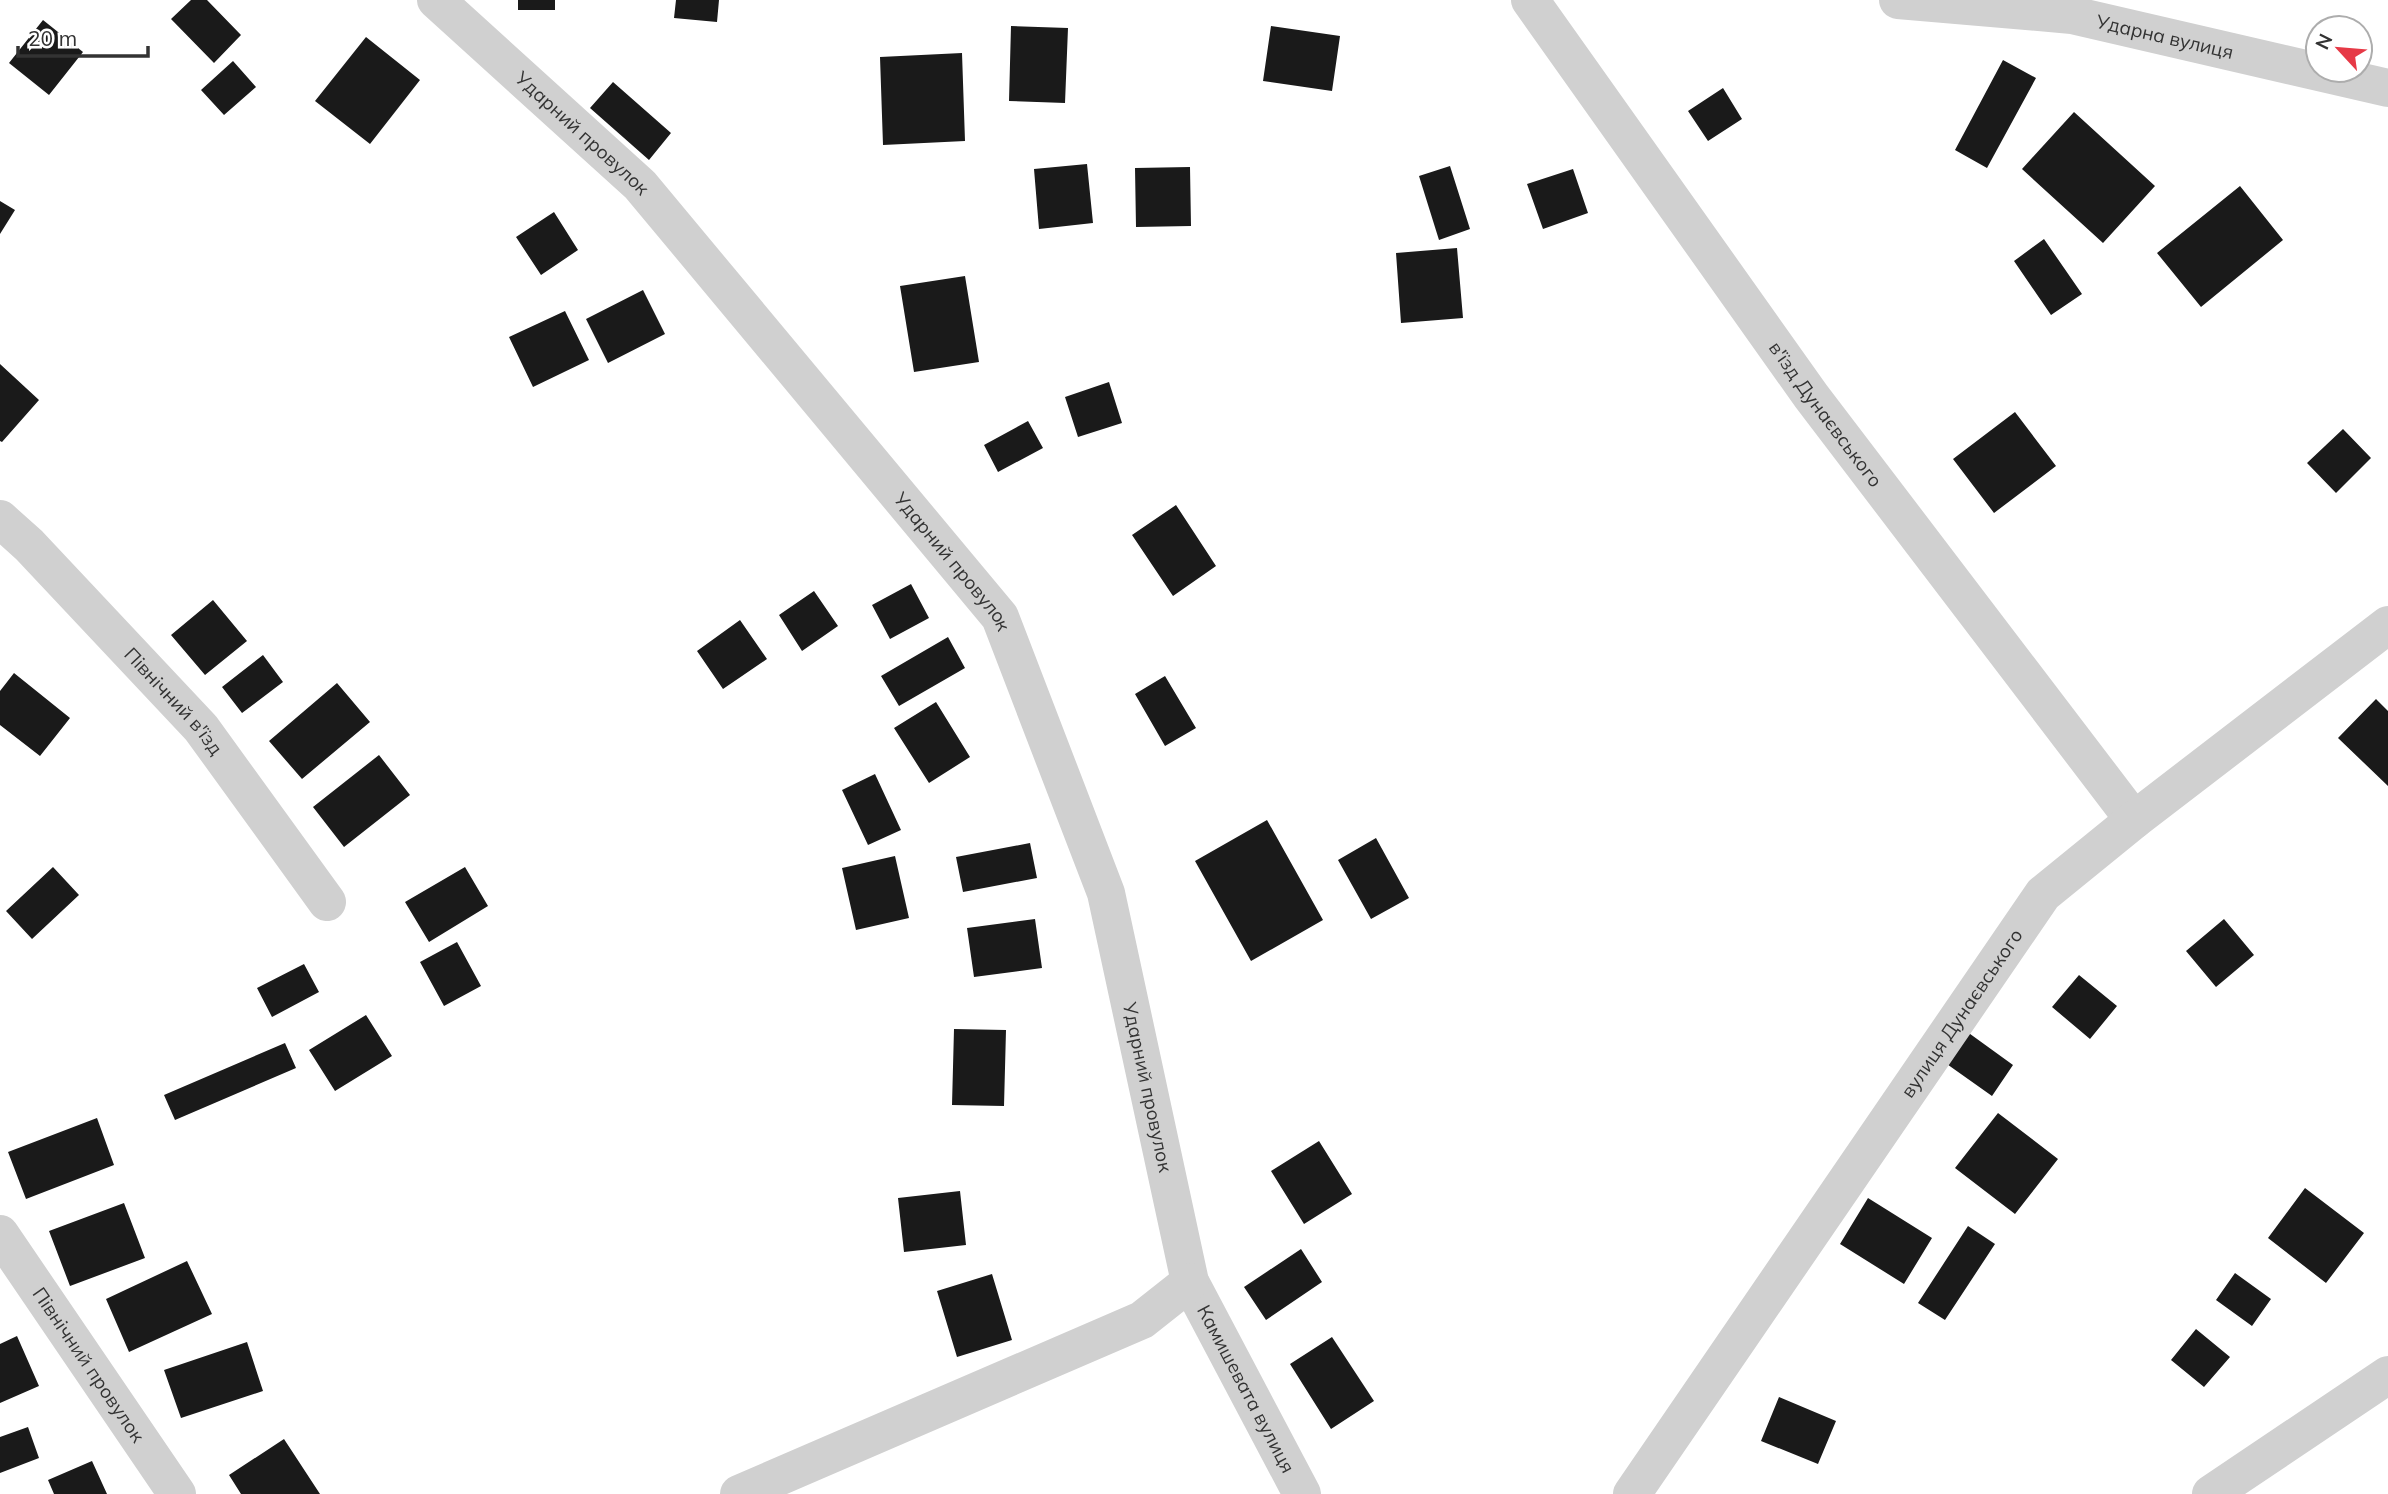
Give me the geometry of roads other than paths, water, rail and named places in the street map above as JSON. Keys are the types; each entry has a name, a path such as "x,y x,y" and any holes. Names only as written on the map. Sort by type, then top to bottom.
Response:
{"street":[{"name":"Ударний провулок","path":"436,0 640,185 1000,617 1105,893 1190,1282"},
{"name":"в'їзд Дунаєвського","path":"1530,0 1811,396 2134,820"},
{"name":"Ударна вулиця","path":"1898,0 2072,15 2388,88"},
{"name":"Північний в'їзд","path":"0,519 29,545 201,728 327,902"},
{"name":"вулиця Дунаєвського","path":"1632,1494 2043,894 2134,820 2388,625"},
{"name":"Північний провулок","path":"0,1234 177,1494"},
{"name":"Камишевата вулиця","path":"1190,1282 1301,1493"},
{"path":"739,1494 1142,1320 1190,1282"},
{"path":"2211,1494 2388,1375"}]}
